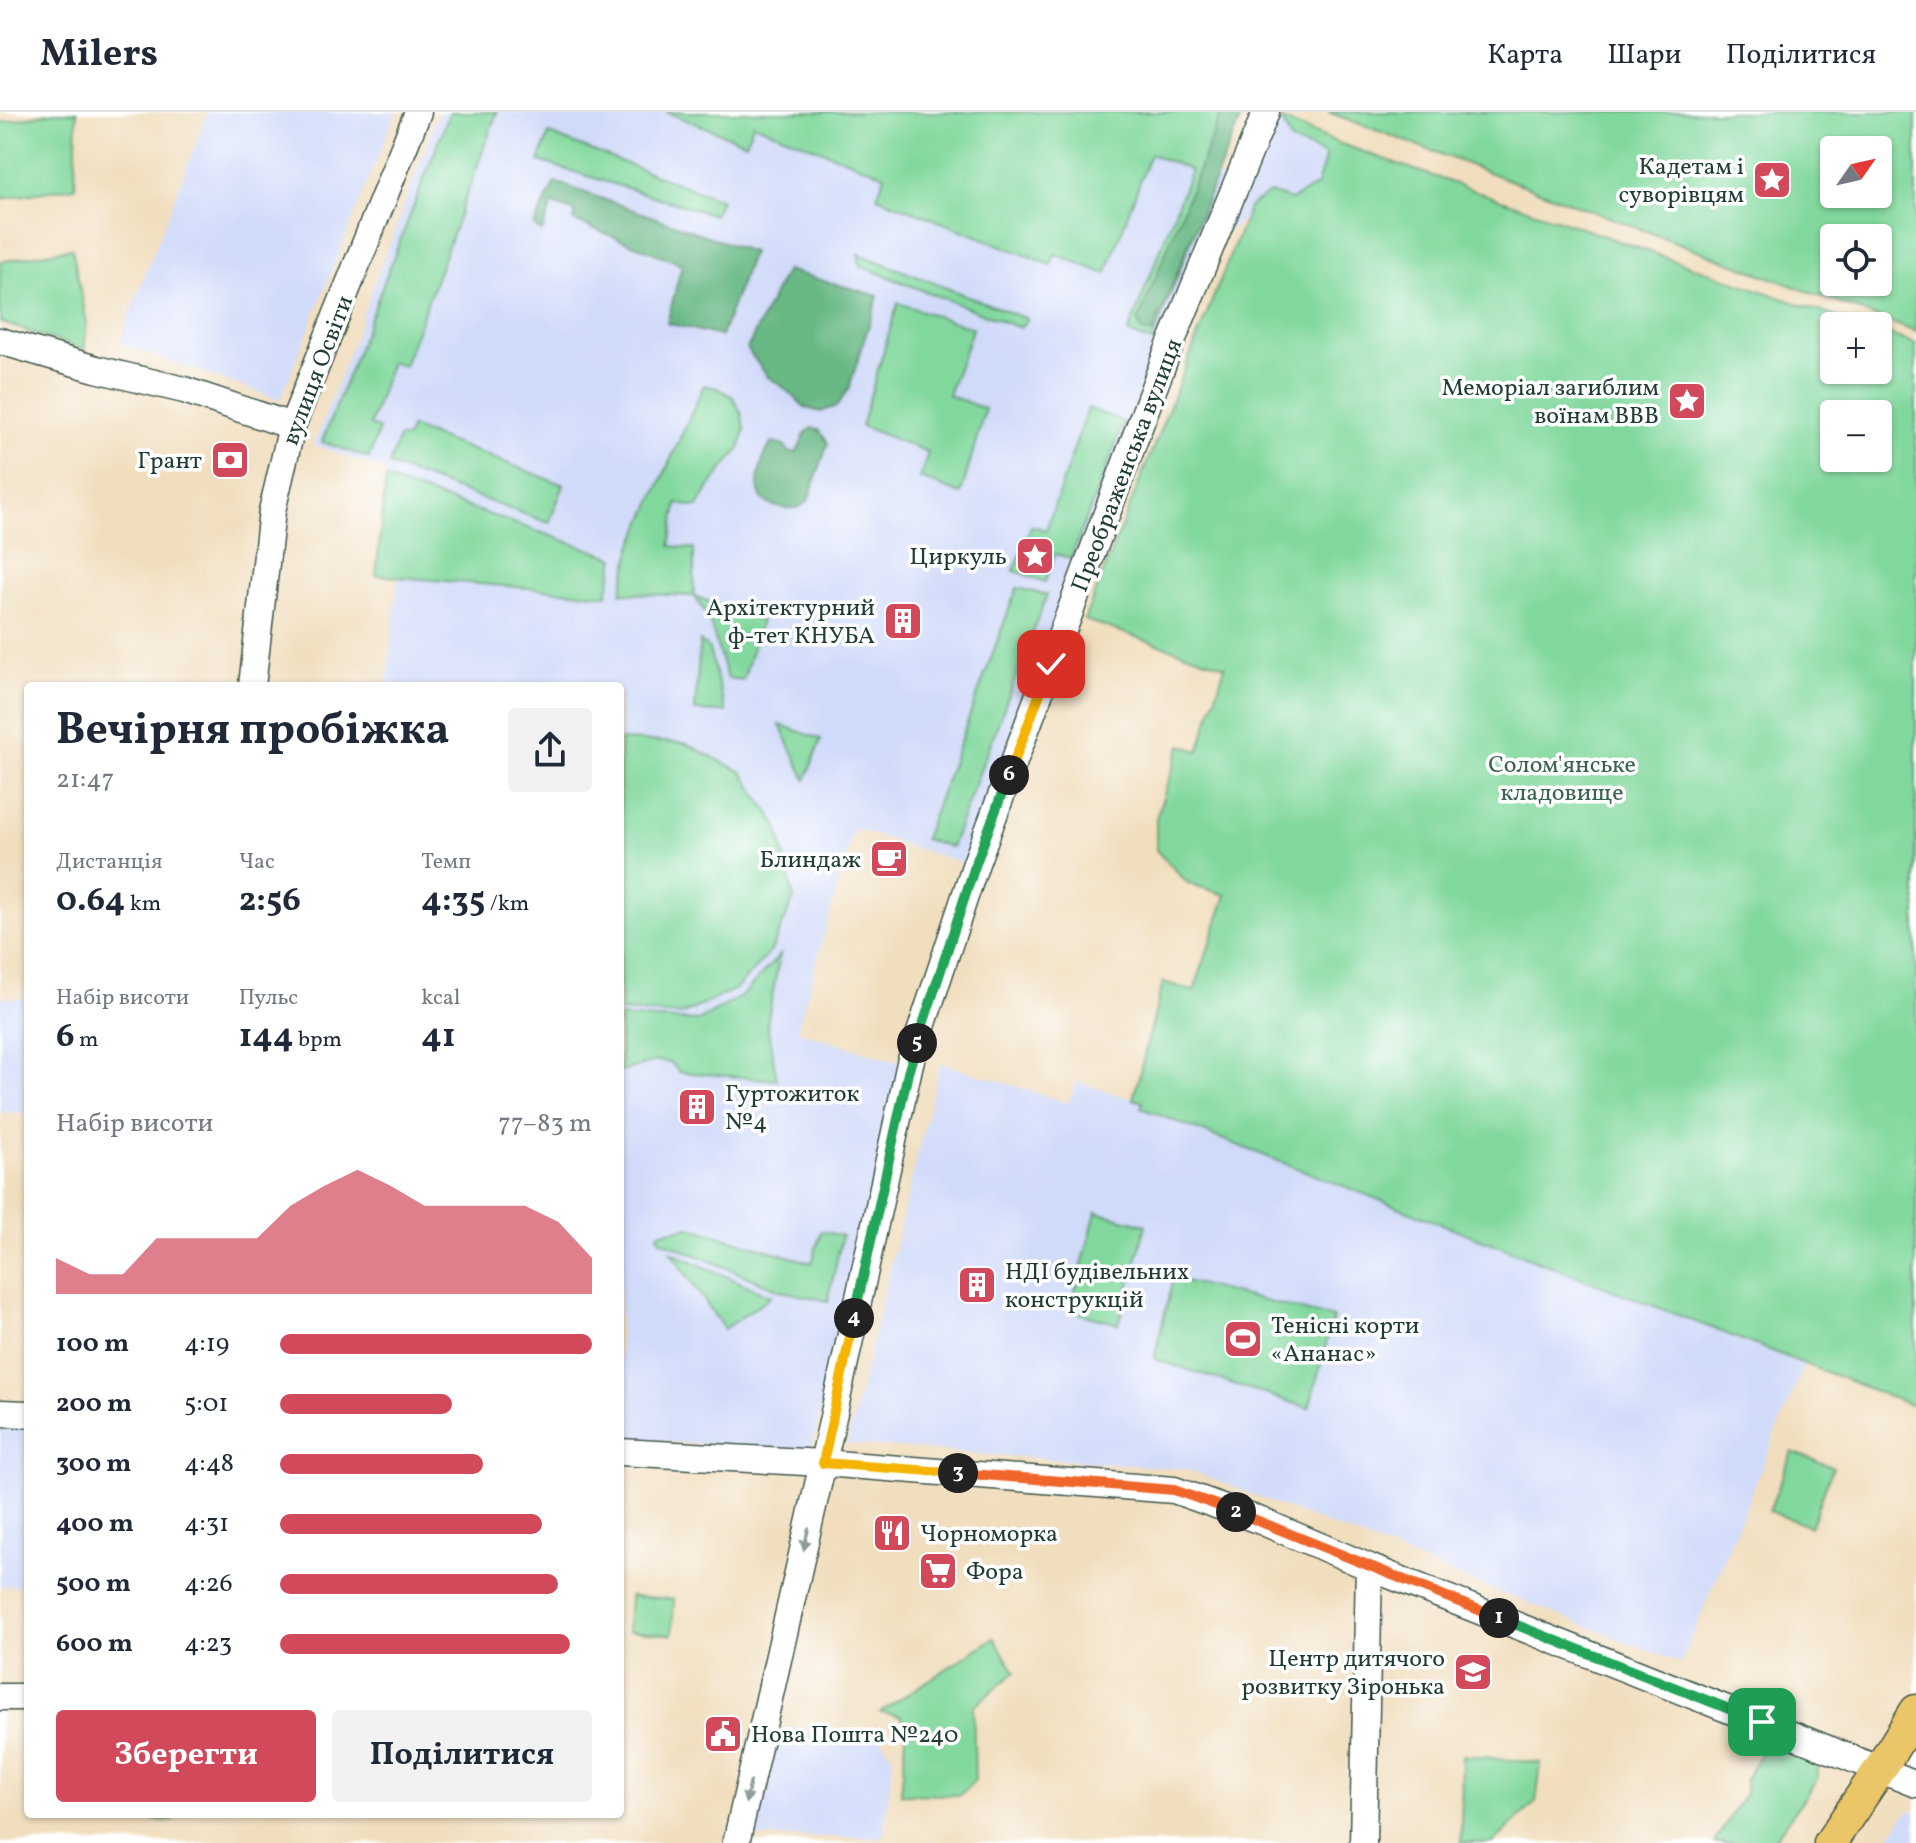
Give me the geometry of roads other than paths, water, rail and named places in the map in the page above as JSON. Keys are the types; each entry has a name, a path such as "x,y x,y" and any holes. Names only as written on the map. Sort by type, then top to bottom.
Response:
{"main road":[{"path":"1830,1843 1916,1711"}],"street":[{"name":"вулиця Освіти","path":"252,682 272,511 292,426 418,112"},
{"name":"Преображенська вулиця","path":"736,1843 915,1049 976,863 1165,358 1266,112"},
{"path":"0,341 184,390 292,426"},
{"path":"0,1413 24,1414"},
{"path":"624,1452 823,1463 1174,1490 1261,1521 1369,1567 1916,1784"},
{"path":"1363,1843 1369,1567"},
{"path":"0,1697 24,1697"}],"place":[{"name":"Кадетам і суворівцям","path":"1772,180"},
{"name":"Меморіал загиблим воїнам ВВВ","path":"1687,401"},
{"name":"Грант","path":"230,460"},
{"name":"Циркуль","path":"1035,556"},
{"name":"Архітектурний ф-тет КНУБА","path":"903,621"},
{"name":"Блиндаж","path":"889,859"},
{"name":"Гуртожиток №4","path":"697,1107"},
{"name":"НДІ будівельних конструкцій","path":"977,1285"},
{"name":"Тенісні корти «Ананас»","path":"1243,1339"},
{"name":"Чорноморка","path":"892,1533"},
{"name":"Фора","path":"938,1571"},
{"name":"Центр дитячого розвитку Зіронька","path":"1473,1672"},
{"name":"Нова Пошта №240","path":"723,1734"}],"park label":[{"name":"Солом'янське кладовище","path":"1562,778"}]}
